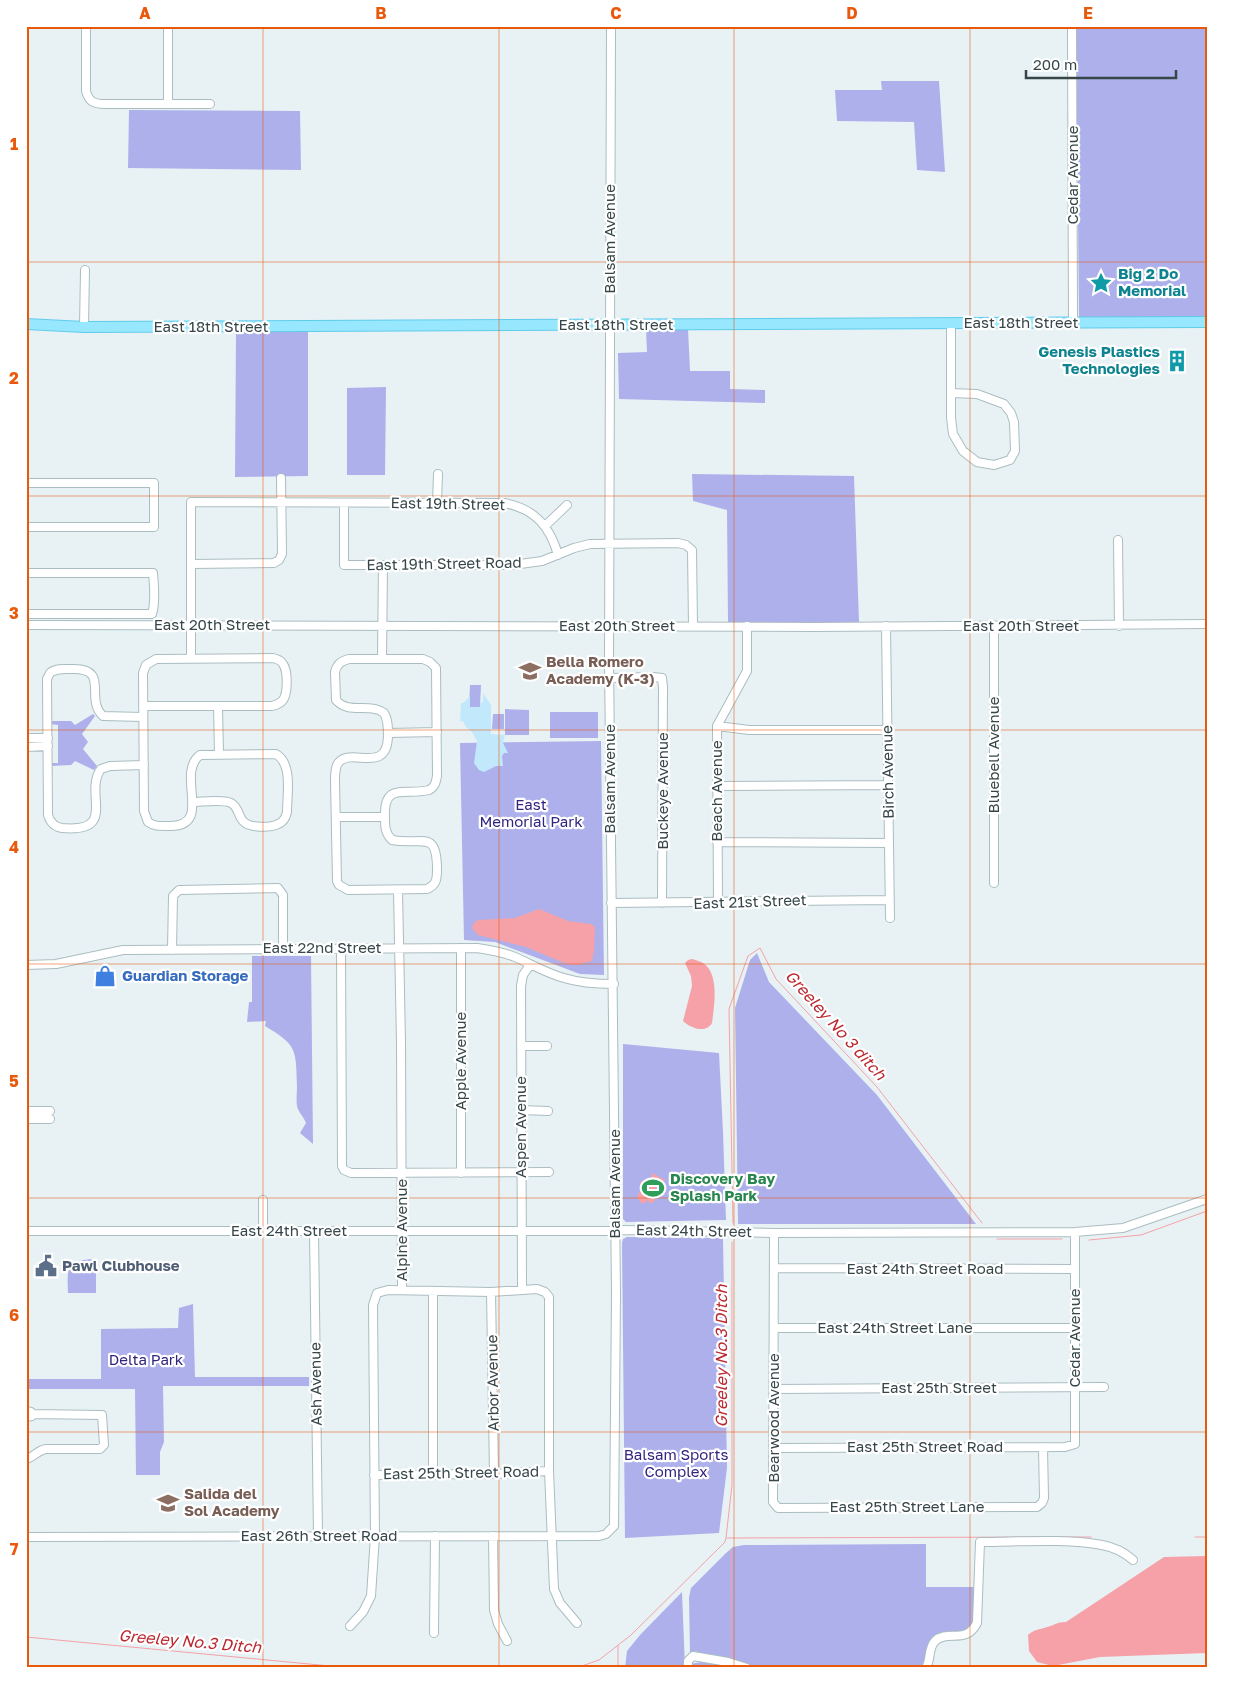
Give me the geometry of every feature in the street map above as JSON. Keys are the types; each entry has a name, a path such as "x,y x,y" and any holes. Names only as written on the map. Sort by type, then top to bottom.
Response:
{"main road":[{"name":"East 18th Street","path":"26,324 84,327 1207,322"}],"street":[{"path":"86,26 86,91 91,102 105,104 210,104"},
{"path":"168,26 168,104"},
{"name":"Balsam Avenue","path":"611,26 610,325 606,544 610,678 614,984 615,1517 614,1526 611,1531"},
{"name":"Cedar Avenue","path":"1072,26 1073,323"},
{"path":"84,327 85,270"},
{"path":"951,324 951,393 951,418 952,434 963,451 977,462 994,465 1010,460 1015,450 1014,422 1011,413 1004,404 977,394 951,393"},
{"path":"437,503 438,474"},
{"path":"191,658 191,564 274,563 278,560 282,554 281,478"},
{"path":"26,484 154,483 154,528 26,527"},
{"name":"East 19th Street","path":"191,564 191,502 487,502 513,504 535,515 545,526 554,541 558,554"},
{"name":"East 19th Street Road","path":"344,503 344,565 513,565 542,562 574,548 590,544 678,543 692,550 693,626"},
{"path":"545,526 567,505"},
{"path":"1118,540 1119,626"},
{"path":"382,659 383,565"},
{"path":"26,573 153,572 154,594 152,614 26,614"},
{"name":"East 20th Street","path":"26,625 1119,626 1207,624"},
{"name":"Beach Avenue","path":"718,903 717,726 747,671 747,626"},
{"name":"Birch Avenue","path":"886,626 890,918"},
{"name":"Bluebell Avenue","path":"994,626 994,883"},
{"path":"143,706 272,706 280,703 286,692 286,671 283,664 273,658 191,658 156,659 146,665 143,673 143,706 143,717 144,765 144,811 148,822 156,826 182,826 190,820 193,762 200,755 272,753 281,757 286,766 287,812 285,818 276,825 250,826 241,820 236,807 229,803 192,802"},
{"path":"349,659 382,659 424,659 434,664 436,671 438,776 432,789 391,794 385,803 384,817 386,833 392,840 427,841 435,847 437,851 437,880 432,887 424,890 348,890 339,885 336,877 335,781 338,763 349,758 374,757 382,754 386,748 388,733 386,716 379,709 345,708 340,705 335,697 334,672 339,663 349,659"},
{"path":"143,717 103,716 96,708 95,682 88,671 80,669 53,670 47,679 48,815 52,823 62,828 88,826 94,820 96,814 96,778 101,769 110,766 144,765"},
{"name":"Buckeye Avenue","path":"610,678 662,678 664,687 662,903"},
{"path":"218,706 219,754"},
{"path":"717,726 749,730 887,730"},
{"path":"388,733 437,732"},
{"path":"26,738 48,742"},
{"path":"26,747 48,742"},
{"path":"717,786 888,785"},
{"path":"336,817 384,817"},
{"path":"717,842 888,843"},
{"path":"172,950 173,896 179,890 278,888 282,891 283,949"},
{"name":"Alpine Avenue","path":"350,1626 363,1612 371,1596 375,1536 374,1299 377,1293 381,1291 402,1290 402,1042 398,890"},
{"name":"East 21st Street","path":"612,903 889,900"},
{"path":"342,948 342,1166 344,1170 351,1173 549,1172"},
{"name":"Apple Avenue","path":"460,948 461,1173"},
{"name":"East 22nd Street","path":"26,965 56,964 123,950 477,948 516,957 530,965 565,979 614,984"},
{"name":"Aspen Avenue","path":"522,1290 520,986 530,965"},
{"path":"521,1046 547,1046"},
{"path":"521,1110 548,1111"},
{"path":"26,1111 50,1115 26,1119"},
{"name":"East 24th Street","path":"26,1231 615,1230 774,1233 1075,1232 1123,1228 1207,1199"},
{"path":"263,1200 263,1231"},
{"name":"Ash Avenue","path":"314,1231 318,1536"},
{"name":"Cedar Avenue","path":"1075,1232 1075,1444"},
{"path":"774,1233 774,1328"},
{"name":"East 24th Street Road","path":"774,1268 1075,1269"},
{"path":"402,1290 491,1292 542,1290 547,1295 550,1304 550,1472 554,1589 560,1604 577,1623"},
{"path":"433,1290 434,1474"},
{"name":"Arbor Avenue","path":"491,1292 494,1474"},
{"name":"East 24th Street Lane","path":"774,1328 1075,1328"},
{"name":"Bearwood Avenue","path":"774,1328 773,1502 778,1508"},
{"name":"East 25th Street","path":"774,1389 1104,1387"},
{"path":"26,1459 46,1449 100,1450 104,1445 102,1415 29,1414"},
{"name":"East 25th Street Road","path":"774,1448 1065,1447 1075,1444"},
{"name":"East 25th Street Lane","path":"778,1508 1037,1507 1044,1498 1043,1447"},
{"name":"East 25th Street Road","path":"374,1474 550,1472"},
{"name":"East 26th Street Road","path":"26,1537 599,1536 611,1531"},
{"path":"434,1633 435,1536"},
{"path":"492,1536 494,1610 498,1624 507,1641"},
{"path":"926,1668 930,1652 936,1640 969,1634 974,1630 977,1623 980,1542 1070,1542 1102,1545 1125,1553 1133,1560"},
{"path":"688,1668 688,1660 693,1656 728,1662 748,1668"}],"green space":[{"path":"1076,26 1207,26 1207,317 1079,318"},
{"path":"881,81 939,81 945,172 917,170 914,122 837,121 835,90 882,90"},
{"path":"129,110 300,111 301,170 128,168"},
{"path":"646,329 688,329 690,371 730,371 730,389 765,390 765,403 619,399 618,353 647,352"},
{"path":"236,330 308,331 308,476 235,477"},
{"path":"386,387 385,475 347,475 347,388"},
{"path":"692,474 854,476 859,622 728,622 727,510 693,501"},
{"path":"470,685 481,685 480,707 469,707"},
{"path":"505,709 529,710 529,735 505,735"},
{"path":"550,712 598,712 598,738 550,738"},
{"path":"93,714 95,716 82,734 88,742 83,749 97,766 94,770 75,761 71,765 51,766 51,763 58,763 58,725 50,724 50,721 71,721 75,725"},
{"path":"493,714 504,714 504,729 492,729"},
{"name":"East Memorial Park","path":"601,741 604,975 580,974 495,942 464,940 460,743"},
{"path":"757,953 769,982 877,1095 976,1224 738,1224 735,1008 750,960"},
{"path":"252,956 311,956 313,1144 300,1133 306,1123 297,1106 296,1064 293,1049 283,1038 265,1026 266,1021 247,1022 249,1002 252,1002"},
{"path":"623,1044 719,1053 726,1220 626,1222 623,1219"},
{"name":"Balsam Sports Complex","path":"627,1237 723,1238 727,1468 719,1533 625,1538 622,1243 623,1239"},
{"path":"96,1259 96,1293 68,1293 70,1266 79,1261"},
{"name":"Delta Park","path":"193,1304 195,1377 309,1377 309,1386 163,1386 164,1442 160,1452 160,1475 136,1475 135,1389 26,1389 26,1379 101,1379 101,1329 178,1328 179,1308"},
{"path":"926,1544 926,1587 976,1587 974,1616 970,1629 957,1634 940,1634 930,1640 925,1662 921,1668 754,1668 694,1651 690,1654 689,1597 691,1588 733,1547 744,1545"},
{"path":"682,1592 685,1668 625,1668 627,1651"},
{"path":"716,1661 742,1668 733,1668 733,1666 731,1668 690,1668 690,1664"}],"sand":[{"path":"483,693 491,705 491,734 505,735 503,743 508,753 504,753 502,756 503,766 496,766 484,772 479,770 474,763 477,741 463,721 460,721 461,703 470,696 470,707 480,707 480,703 483,702"}],"shaded area":[{"path":"539,909 568,921 591,924 595,927 592,961 576,965 564,963 526,947 478,935 472,928 478,920 515,918"},
{"path":"692,959 702,962 708,968 714,983 715,1000 712,1023 702,1029 694,1028 683,1021 692,986 691,976 685,963"},
{"name":"Discovery Bay Splash Park","path":"652,1173 665,1180 656,1187 658,1190 654,1202 649,1203 647,1200 645,1203 641,1203 637,1197 641,1189 640,1183 645,1180 647,1185 646,1191 649,1192"},
{"path":"1207,1556 1207,1653 1100,1657 1053,1666 1037,1662 1029,1651 1028,1635 1030,1633 1066,1622 1164,1557"}],"waterway":[{"name":"Greeley No 3 ditch","path":"733,1223 729,1009 748,956 760,948 776,979 877,1087 982,1223"},
{"name":"Greeley No 3 ditch","path":"1089,1240 1141,1235 1207,1211"},
{"name":"Greeley No 3 ditch","path":"997,1239 1062,1239"},
{"name":"Greeley No.3 Ditch","path":"576,1668 599,1660 631,1635 725,1542 732,1485 732,1242"},
{"path":"727,1538 1040,1537"},
{"path":"1047,1537 1091,1537"},
{"path":"1195,1537 1207,1537"},
{"path":"731,1550 732,1659"},
{"name":"Greeley No.3 Ditch","path":"26,1637 351,1668"},
{"path":"618,1646 618,1668"}],"place":[{"name":"Big 2 Do Memorial","path":"1101,283"},
{"name":"Genesis Plastics Technologies","path":"1177,361"},
{"name":"Bella Romero Academy (K-3)","path":"530,671"},
{"name":"Guardian Storage","path":"105,976"},
{"name":"Discovery Bay Splash Park","path":"653,1188"},
{"name":"Pawl Clubhouse","path":"46,1266"},
{"name":"Salida del Sol Academy","path":"168,1503"}]}
